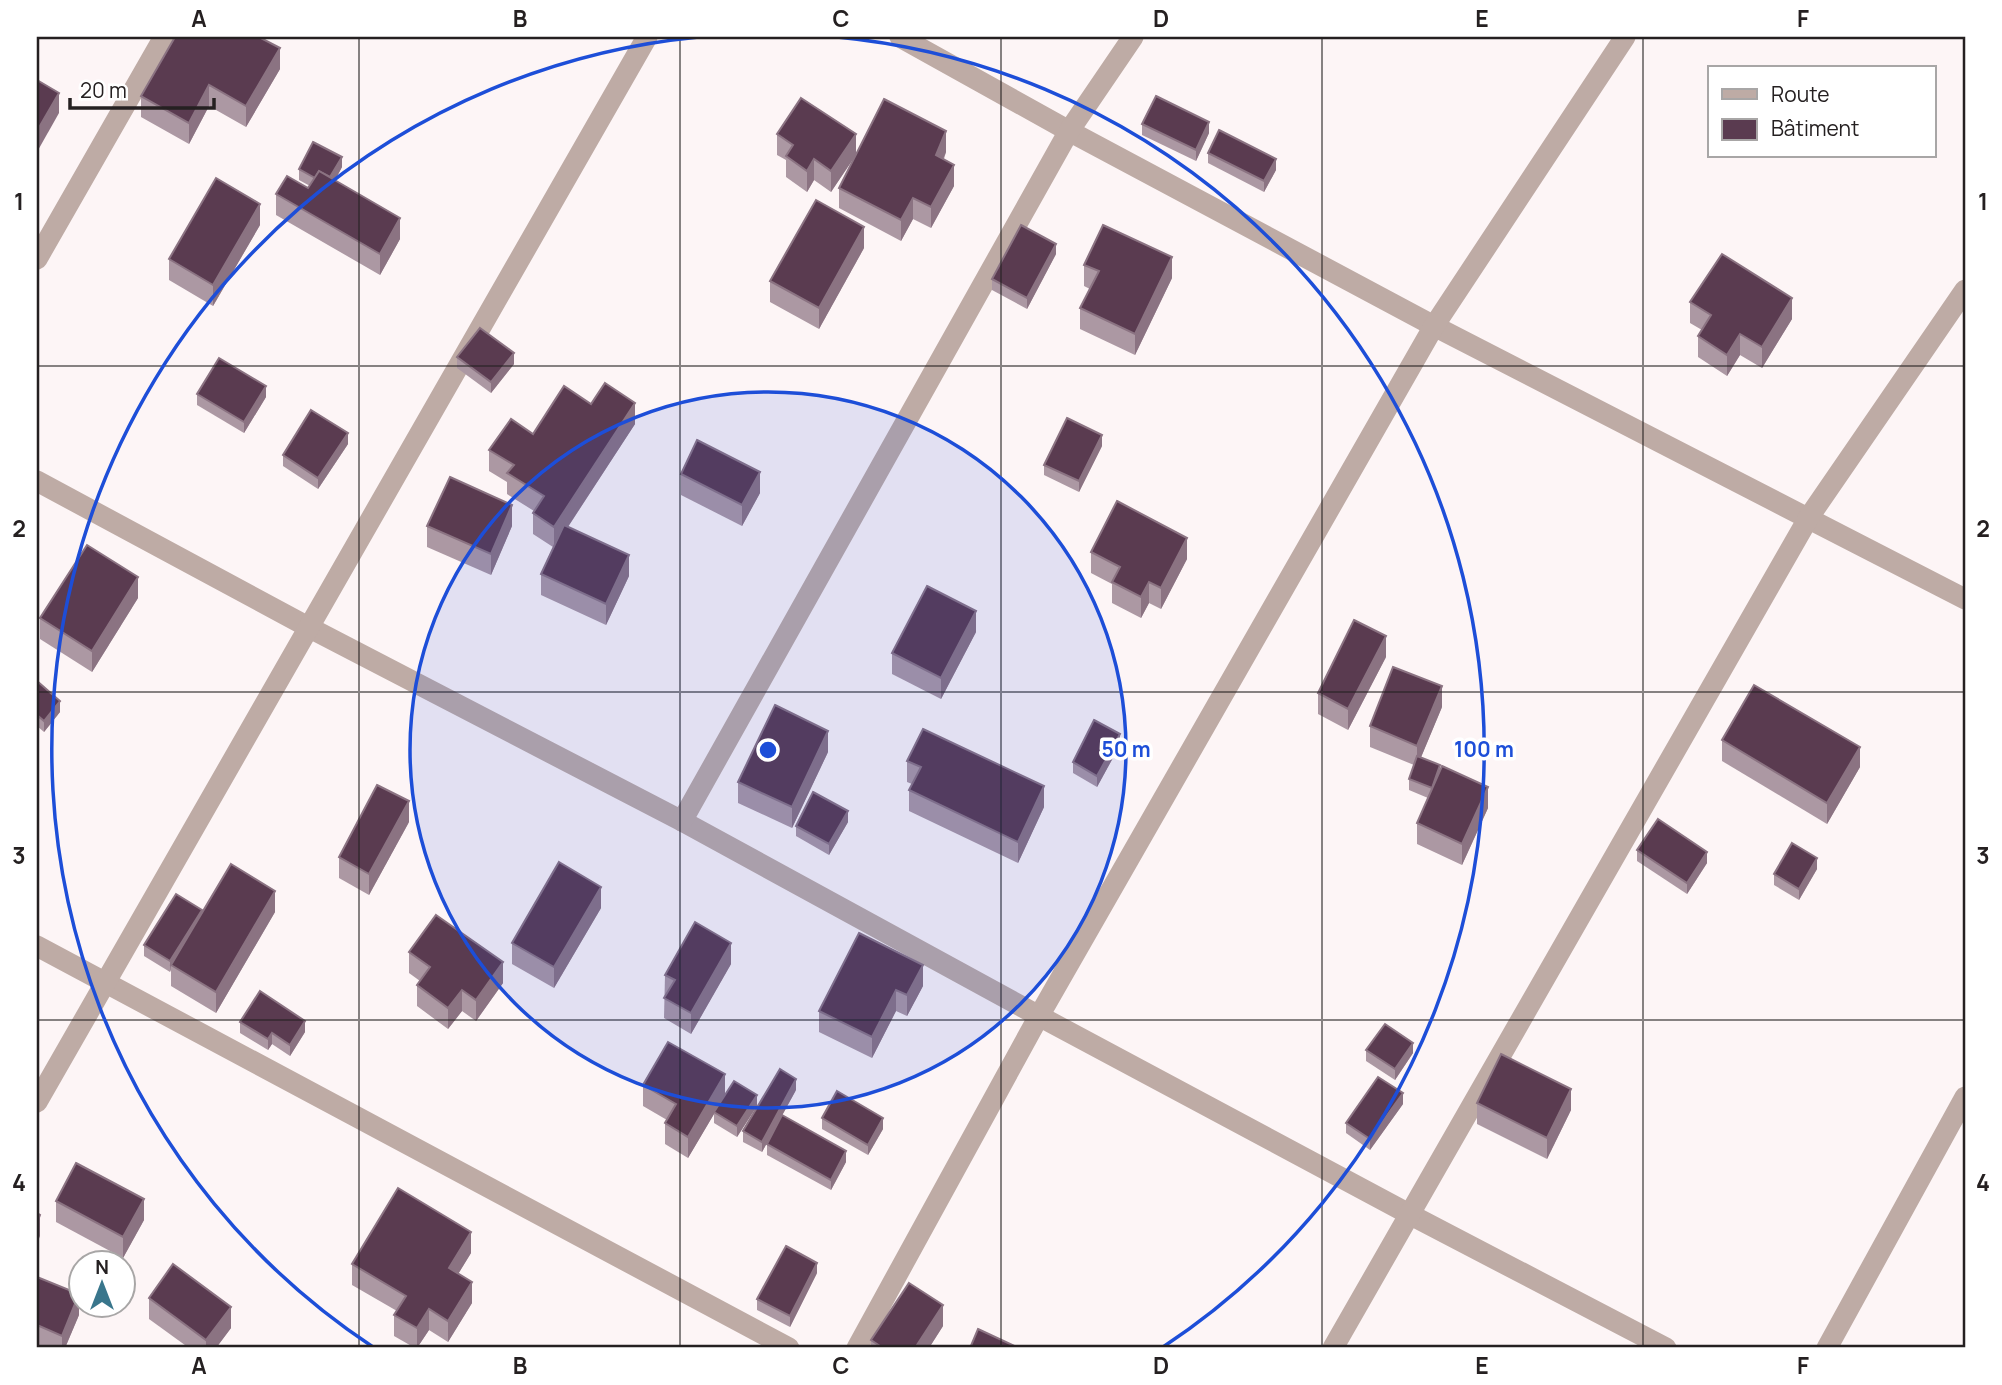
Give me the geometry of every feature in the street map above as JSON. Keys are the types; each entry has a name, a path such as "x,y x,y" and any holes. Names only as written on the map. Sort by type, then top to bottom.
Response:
{"street":[{"path":"37,259 164,37"},
{"path":"37,1102 646,37"},
{"path":"900,37 1434,327 1965,599"},
{"path":"682,821 1069,131 1133,37"},
{"path":"857,1348 1039,1016 1434,327 1625,37"},
{"path":"1333,1348 1809,517 1965,290"},
{"path":"37,481 310,628 682,821 1039,1016 1666,1348"},
{"path":"37,946 789,1348"},
{"path":"1827,1348 1965,1097"}],"building":[{"path":"175,37 259,37 280,48 246,106 209,85 189,123 141,96"},
{"path":"37,80 59,93 37,131"},
{"path":"1156,96 1209,122 1196,150 1142,124"},
{"path":"801,98 856,134 831,171 814,159 807,171 786,156 793,145 777,134"},
{"path":"884,99 946,131 936,155 954,165 931,207 913,198 901,220 839,188"},
{"path":"1219,130 1276,159 1264,181 1208,153"},
{"path":"313,142 342,157 330,177 319,171 315,178 299,169"},
{"path":"319,171 400,218 380,254 276,194 287,176 308,188"},
{"path":"216,178 260,204 213,285 169,259"},
{"path":"816,200 864,227 819,308 770,281"},
{"path":"1021,225 1056,244 1027,298 992,279"},
{"path":"1103,225 1172,257 1135,334 1080,308 1099,271 1084,265"},
{"path":"1722,254 1792,298 1762,347 1740,334 1727,355 1698,336 1711,315 1690,302"},
{"path":"480,328 514,353 491,382 457,357"},
{"path":"219,358 266,386 244,422 197,394"},
{"path":"605,383 635,403 554,527 533,513 544,496 507,473 514,465 489,450 511,419 533,434 564,386 591,404"},
{"path":"311,410 348,433 318,478 283,455"},
{"path":"1067,418 1102,435 1079,481 1044,465"},
{"path":"697,440 760,472 742,505 681,474"},
{"path":"450,477 512,505 491,554 427,526"},
{"path":"1117,501 1187,538 1161,588 1149,582 1141,597 1112,582 1120,567 1091,552"},
{"path":"564,525 629,555 606,604 541,574"},
{"path":"87,545 138,577 92,651 40,618"},
{"path":"927,586 976,611 941,678 892,653"},
{"path":"1354,620 1386,636 1348,709 1318,693"},
{"path":"1393,667 1442,686 1417,746 1370,726"},
{"path":"37,681 60,701 44,721 37,715"},
{"path":"1754,685 1860,747 1827,803 1722,740"},
{"path":"775,705 828,731 792,807 738,782"},
{"path":"1094,720 1120,734 1097,776 1073,762"},
{"path":"923,729 1044,786 1018,842 909,790 921,767 907,761"},
{"path":"1417,756 1440,765 1432,788 1409,779"},
{"path":"1442,766 1488,787 1462,844 1417,823"},
{"path":"377,785 409,801 369,874 339,857"},
{"path":"813,792 848,811 829,844 796,826"},
{"path":"1658,819 1707,852 1687,883 1637,850"},
{"path":"1792,843 1817,858 1799,889 1774,874"},
{"path":"559,862 601,887 554,967 512,943"},
{"path":"231,864 275,891 216,992 171,965"},
{"path":"176,894 202,910 170,961 144,945"},
{"path":"436,915 503,962 476,1000 462,990 448,1008 417,985 430,967 409,952"},
{"path":"695,922 731,943 691,1013 664,998 675,980 665,975"},
{"path":"859,933 923,965 907,995 896,990 872,1037 819,1011"},
{"path":"260,991 305,1021 290,1045 272,1033 268,1039 240,1022"},
{"path":"1385,1024 1413,1043 1395,1069 1366,1050"},
{"path":"668,1042 725,1074 688,1137 665,1123 676,1104 643,1085"},
{"path":"1501,1054 1571,1089 1547,1138 1477,1103"},
{"path":"780,1069 796,1079 762,1142 743,1131"},
{"path":"1378,1077 1403,1093 1370,1139 1346,1123"},
{"path":"734,1081 757,1095 737,1126 714,1112"},
{"path":"837,1091 883,1118 868,1145 822,1118"},
{"path":"782,1115 846,1151 831,1180 767,1144"},
{"path":"76,1163 144,1199 123,1237 56,1201"},
{"path":"398,1188 471,1232 449,1268 472,1282 448,1321 429,1309 417,1328 394,1315 406,1296 352,1264"},
{"path":"786,1246 817,1263 790,1316 757,1299"},
{"path":"173,1264 231,1307 206,1340 149,1298"},
{"path":"37,1277 66,1289 66,1318 69,1318 62,1336 37,1325"},
{"path":"909,1283 943,1305 915,1348 883,1348 871,1340"},
{"path":"978,1329 1019,1348 970,1348"}]}
